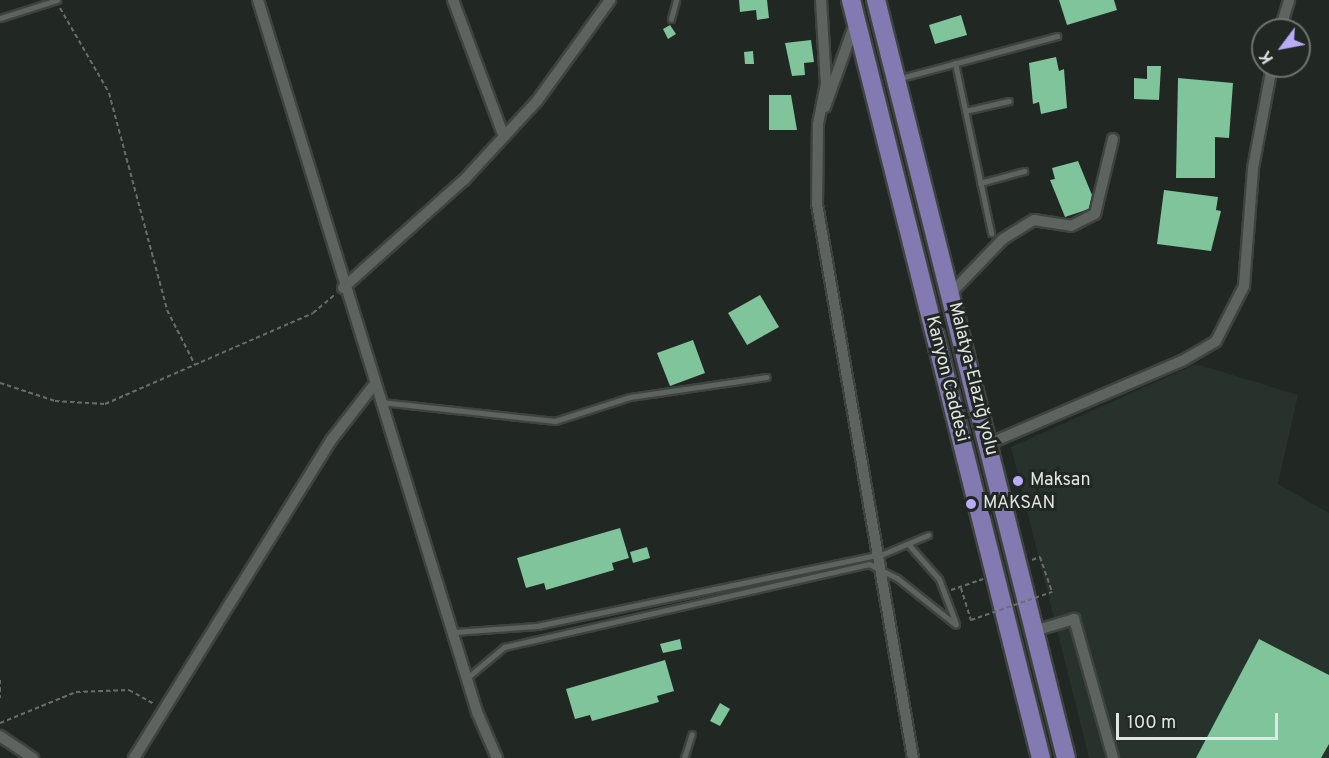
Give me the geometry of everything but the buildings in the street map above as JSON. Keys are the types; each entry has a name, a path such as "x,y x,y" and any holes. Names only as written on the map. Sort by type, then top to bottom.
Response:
{"highway":[{"name":"Kanyon Caddesi","path":"851,0 1041,758"},
{"name":"Malatya-Elazığ yolu","path":"876,0 1066,758"}],"street":[{"path":"258,0 343,288 467,678 497,758"},
{"path":"453,0 504,137"},
{"path":"343,288 504,137 582,43 610,0"},
{"path":"821,0 826,84 818,124 824,257 913,758"},
{"path":"1284,18 1289,0"},
{"path":"818,124 841,75 856,18"},
{"path":"988,444 1182,361 1216,341 1244,286 1253,168 1270,78"},
{"path":"950,294 1003,239 1034,220 1071,226 1095,214 1113,138"},
{"path":"134,758 332,439 374,385"},
{"path":"1034,631 1074,619 1113,758"},
{"path":"0,736 33,758"}],"lane":[{"path":"0,18 56,0"},
{"path":"671,20 676,0"},
{"path":"896,79 1056,36"},
{"path":"955,63 991,233"},
{"path":"965,111 1009,101"},
{"path":"980,183 1024,171"},
{"path":"379,402 555,421 630,397 767,377"},
{"path":"454,633 537,626 877,554 909,545 928,535"},
{"path":"467,678 504,647 869,564 880,569 956,625 946,592 928,561 909,545"},
{"path":"684,758 692,734"}],"path":[{"path":"56,0 109,93 166,310 195,365"},
{"path":"0,383 55,401 105,404 313,313 343,288"},
{"path":"960,587 971,620 1052,592 1040,557"},
{"path":"946,592 995,575"},
{"path":"0,680 0,698"},
{"path":"0,723 76,692 129,690 165,708"}],"shaded area":[{"path":"1196,364 1298,395 1278,484 1329,513 1329,758 1089,758 1011,447"}],"place":[{"name":"Maksan","path":"1018,481"},
{"name":"MAKSAN","path":"971,504"}]}
